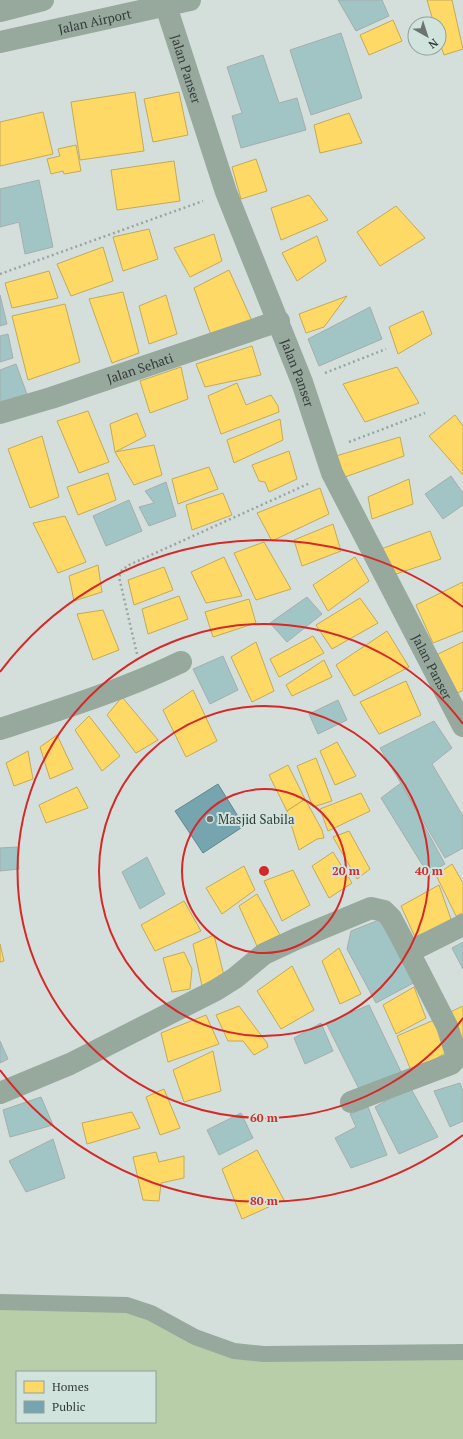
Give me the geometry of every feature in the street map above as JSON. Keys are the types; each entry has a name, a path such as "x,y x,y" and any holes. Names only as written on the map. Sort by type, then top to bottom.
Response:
{"street":[{"path":"0,11 20,3 44,0"},
{"name":"Jalan Airport","path":"0,42 190,0"},
{"name":"Jalan Panser","path":"166,6 226,192 279,321 302,382 332,473 463,726"},
{"name":"Jalan Sehati","path":"0,413 51,398 279,321"},
{"path":"0,728 66,708 143,680 181,662"},
{"path":"0,1093 70,1064 184,1007 235,978 264,954 371,908 384,911 391,918 447,1026 457,1057 452,1064 351,1102"},
{"path":"409,952 463,925"}],"lane":[{"path":"0,1302 127,1305 151,1313 195,1336 234,1351 264,1354 463,1352"}],"path":[{"path":"0,274 226,192"},
{"path":"302,382 386,349"},
{"path":"325,451 425,413"},
{"path":"143,680 119,577 122,570 129,565 332,473"}],"green space":[{"path":"0,1306 132,1309 213,1345 463,1358 463,1439 0,1439"}],"building: Homes":[{"path":"427,0 452,0 463,49 447,54 447,16 432,16"},
{"path":"393,20 402,41 369,55 360,35"},
{"path":"135,92 144,151 80,160 71,102"},
{"path":"179,92 188,135 153,142 144,99"},
{"path":"43,112 53,154 0,166 0,122"},
{"path":"349,113 362,143 320,153 314,125"},
{"path":"76,145 81,171 64,174 63,171 51,174 47,159 60,156 58,149"},
{"path":"256,159 267,191 241,199 232,167"},
{"path":"174,161 180,201 117,210 111,170"},
{"path":"309,195 328,220 281,240 271,208"},
{"path":"396,206 425,238 380,266 357,232"},
{"path":"149,229 158,259 123,271 113,237"},
{"path":"214,234 222,261 190,277 174,248"},
{"path":"317,236 326,261 297,281 282,253"},
{"path":"103,247 113,281 71,296 57,264"},
{"path":"229,270 252,321 211,335 194,288"},
{"path":"49,271 58,298 12,308 5,283"},
{"path":"123,292 139,353 112,363 89,299"},
{"path":"166,295 177,334 149,344 139,306"},
{"path":"347,296 324,327 306,333 299,314"},
{"path":"65,304 80,362 28,380 12,316"},
{"path":"423,311 432,334 398,354 389,327"},
{"path":"252,346 261,375 205,387 196,364"},
{"path":"181,367 188,399 150,413 140,381"},
{"path":"397,367 419,403 365,422 343,384"},
{"path":"237,383 246,405 271,395 278,406 279,412 221,434 208,396"},
{"path":"88,411 109,462 79,473 57,421"},
{"path":"137,413 146,436 115,452 110,424"},
{"path":"455,415 463,426 463,475 429,436"},
{"path":"280,419 283,440 234,463 227,440"},
{"path":"42,436 59,497 30,508 8,449"},
{"path":"400,437 404,456 345,477 336,456"},
{"path":"154,445 162,475 134,485 115,452"},
{"path":"289,451 297,479 269,492 265,482 259,481 252,465"},
{"path":"209,467 218,489 178,504 172,479"},
{"path":"108,473 116,500 78,515 67,487"},
{"path":"409,479 413,504 372,519 368,497"},
{"path":"320,488 329,514 272,541 257,513"},
{"path":"223,493 232,515 192,530 186,505"},
{"path":"65,516 86,562 58,573 33,523"},
{"path":"333,524 341,551 302,566 294,540"},
{"path":"430,531 441,559 390,576 381,549"},
{"path":"264,542 291,589 256,600 234,553"},
{"path":"224,557 242,596 206,603 191,572"},
{"path":"355,557 369,581 328,611 313,585"},
{"path":"98,565 102,592 74,601 69,576"},
{"path":"164,567 173,590 134,605 128,580"},
{"path":"463,582 463,631 433,643 416,605"},
{"path":"179,596 188,619 148,634 142,609"},
{"path":"360,598 378,623 332,649 316,625"},
{"path":"249,599 256,623 213,637 205,612"},
{"path":"103,610 119,650 93,660 77,614"},
{"path":"387,631 409,667 354,696 336,665"},
{"path":"313,636 324,653 279,677 270,659"},
{"path":"256,642 274,691 252,702 231,657"},
{"path":"463,642 463,690 456,694 432,657"},
{"path":"324,660 332,677 292,696 286,685"},
{"path":"406,681 421,715 379,734 360,702"},
{"path":"193,690 217,741 186,757 163,710"},
{"path":"122,697 158,740 136,753 107,715"},
{"path":"89,716 120,756 102,771 75,730"},
{"path":"57,735 73,769 50,779 40,747"},
{"path":"337,742 356,776 335,785 320,751"},
{"path":"28,751 33,779 14,786 6,763"},
{"path":"316,758 332,801 313,807 297,766"},
{"path":"288,765 305,799 287,811 269,775"},
{"path":"77,787 88,808 46,823 39,805"},
{"path":"361,793 370,811 328,831 320,809"},
{"path":"305,799 322,830 324,838 317,839 299,850 287,811"},
{"path":"349,831 370,869 357,879 333,837"},
{"path":"333,852 352,883 329,898 312,866"},
{"path":"452,864 463,883 463,913 456,916 436,875"},
{"path":"244,866 255,890 222,914 206,888"},
{"path":"293,870 310,905 282,921 264,881"},
{"path":"439,885 452,922 415,937 401,906"},
{"path":"257,894 280,935 257,946 239,906"},
{"path":"184,901 201,931 155,951 141,925"},
{"path":"214,935 225,980 202,986 193,944"},
{"path":"0,944 4,961 0,962"},
{"path":"339,948 361,994 340,1004 322,961"},
{"path":"184,952 192,969 190,989 172,992 163,958"},
{"path":"292,966 314,1010 281,1029 257,991"},
{"path":"414,987 426,1018 396,1034 383,1005"},
{"path":"239,1006 267,1043 268,1047 254,1055 243,1041 228,1041 216,1015"},
{"path":"463,1006 463,1040 448,1013"},
{"path":"206,1015 219,1044 168,1062 161,1033"},
{"path":"434,1020 449,1051 412,1073 397,1036"},
{"path":"213,1051 221,1091 184,1102 173,1070"},
{"path":"164,1089 180,1128 160,1135 146,1097"},
{"path":"132,1112 140,1128 87,1144 82,1123"},
{"path":"257,1150 284,1200 242,1219 222,1169"},
{"path":"156,1152 159,1162 184,1156 184,1178 161,1183 159,1201 143,1200 133,1157"}],"building: Public":[{"name":"Masjid Sabila","path":"218,784 244,826 203,853 175,811"}],"building: Other":[{"path":"338,0 382,0 389,16 356,31"},
{"path":"341,33 362,98 311,115 290,50"},
{"path":"263,55 279,103 297,98 306,130 241,148 232,116 242,113 227,67"},
{"path":"39,180 53,247 25,254 19,222 0,227 0,189"},
{"path":"0,295 7,324 0,326"},
{"path":"370,307 382,339 319,366 308,339"},
{"path":"8,334 13,358 0,362 0,336"},
{"path":"16,364 28,397 0,404 0,370"},
{"path":"451,476 463,493 463,505 443,519 425,494"},
{"path":"166,482 176,516 149,526 139,507 154,503 145,491"},
{"path":"129,500 142,531 106,546 93,516"},
{"path":"307,597 322,614 287,642 270,623"},
{"path":"223,656 238,690 210,704 193,669"},
{"path":"338,700 347,720 318,734 309,714"},
{"path":"434,721 452,748 432,764 463,816 463,848 445,858 380,748"},
{"path":"401,783 445,864 428,874 381,798"},
{"path":"17,847 19,869 0,871 0,848"},
{"path":"147,857 165,894 140,909 122,872"},
{"path":"379,920 419,980 376,1003 347,949 351,931"},
{"path":"463,942 463,969 452,948"},
{"path":"369,1005 403,1076 361,1093 326,1023"},
{"path":"321,1023 333,1051 305,1064 294,1038"},
{"path":"0,1041 8,1059 0,1063"},
{"path":"460,1083 463,1091 463,1121 450,1127 434,1091"},
{"path":"410,1087 438,1137 399,1154 375,1107"},
{"path":"41,1097 53,1125 10,1137 3,1110"},
{"path":"368,1107 387,1155 351,1168 335,1138 356,1127 350,1114"},
{"path":"241,1113 253,1138 219,1155 207,1130"},
{"path":"53,1139 65,1178 26,1192 9,1161"}],"place":[{"name":"Masjid Sabila","path":"210,819"}]}
